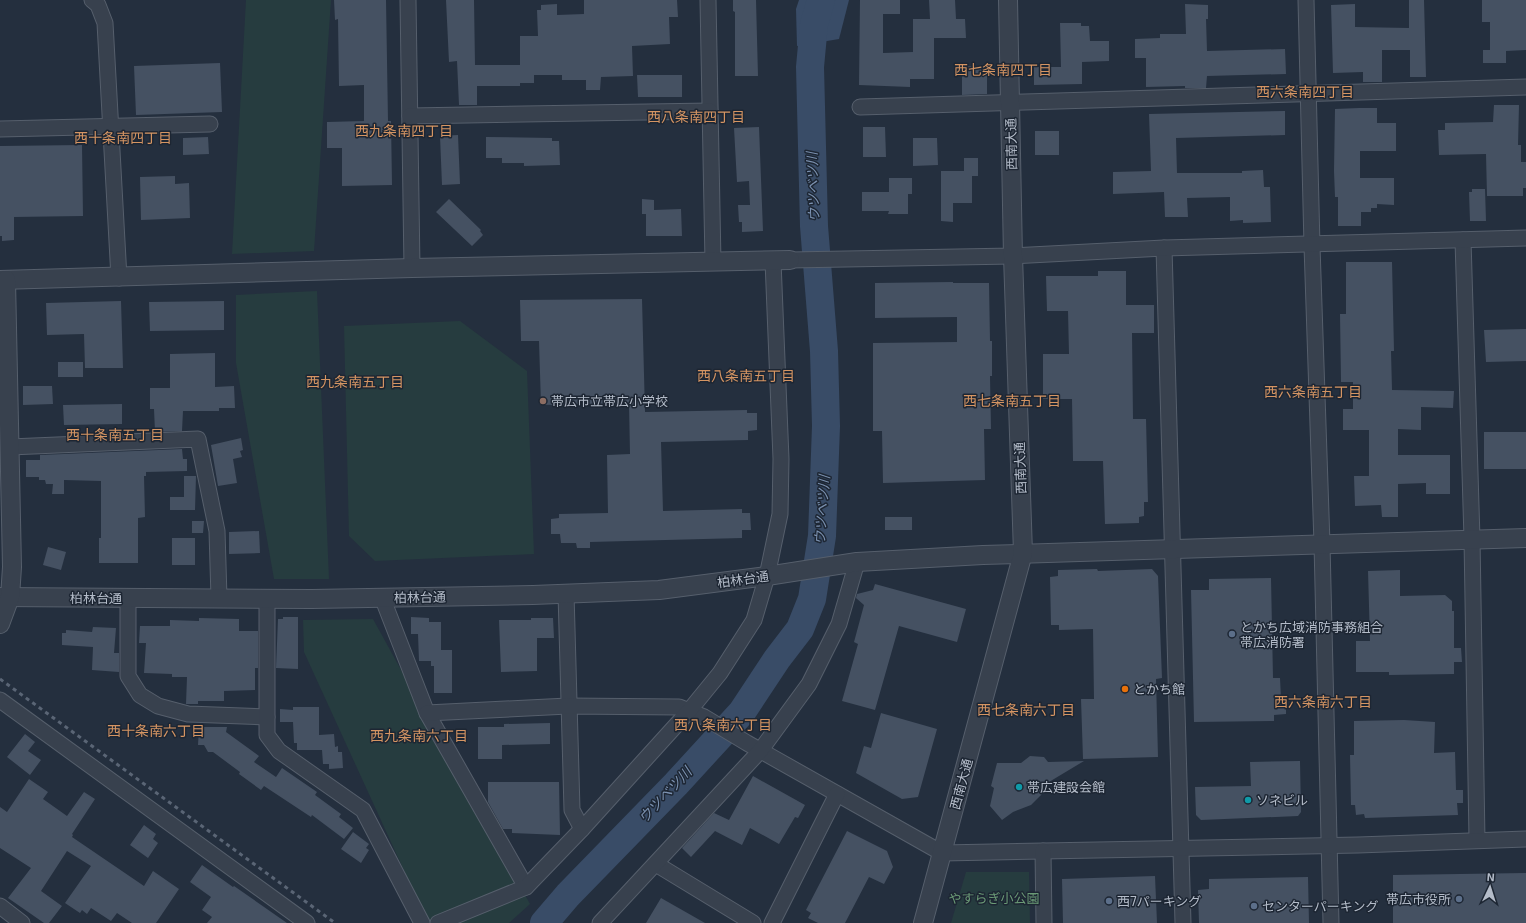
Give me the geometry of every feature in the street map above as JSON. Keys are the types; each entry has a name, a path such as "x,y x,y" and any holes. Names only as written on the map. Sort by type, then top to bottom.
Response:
{"street":[{"path":"92,0 98,5 105,23 119,278"},
{"path":"408,0 412,268"},
{"path":"708,0 713,262"},
{"name":"西南大通","path":"923,923 1023,553 1013,256 1008,0"},
{"path":"1306,0 1312,246 1322,544 1331,923"},
{"path":"860,107 1526,87"},
{"path":"410,116 710,111"},
{"path":"0,129 210,124"},
{"path":"0,624 12,567 6,509 10,447 3,280 119,278 412,268 1013,256 1164,248 1312,246 1526,238"},
{"path":"1463,240 1472,539 1477,840"},
{"path":"1164,248 1183,923"},
{"path":"438,923 526,887 582,829 688,711 720,673 754,620 775,575 780,514 782,458 782,261"},
{"path":"10,447 198,439 216,531 219,598"},
{"name":"柏林台通","path":"5,597 382,597 660,590 775,575 856,562 1023,553 1526,538"},
{"path":"600,923 760,751 809,684 824,657 839,624 856,562"},
{"path":"566,593 572,810 582,829"},
{"path":"382,597 427,713 526,887"},
{"path":"128,598 128,676 140,695 158,706 188,714 267,717"},
{"path":"267,598 267,735 279,751 363,810 422,923"},
{"path":"0,700 307,923"},
{"path":"427,713 568,706 679,707 704,717 760,751 942,853 1330,846 1526,839"},
{"path":"772,923 837,794"},
{"path":"1043,852 1044,923"},
{"path":"656,864 753,923"},
{"path":"0,906 22,923"}],"green space":[{"path":"246,0 331,0 314,251 232,254"},
{"path":"317,291 329,579 274,579 236,363 236,295"},
{"path":"460,321 527,371 534,554 375,561 349,536 344,326"},
{"path":"373,619 530,904 509,923 428,923 304,652 303,620"},
{"name":"やすらぎ小公園","path":"966,872 1029,872 1030,923 951,923"}],"water":[{"path":"799,0 849,0 839,39 797,46 796,9"}],"building":[{"path":"334,0 386,0 388,121 391,121 392,185 342,186 342,148 327,148 327,122 364,121 364,85 339,86 338,19 335,20"},
{"path":"446,0 474,0 475,65 520,65 520,36 538,36 537,10 541,10 541,5 557,4 557,15 584,14 584,0 677,0 678,17 669,17 670,44 632,46 633,76 601,77 600,90 586,90 586,80 562,80 562,75 534,75 534,83 520,83 520,86 477,86 477,105 459,105 457,61 449,62"},
{"path":"733,0 756,0 758,76 735,76 735,12 733,11"},
{"path":"860,0 900,0 900,14 883,14 883,53 913,52 913,19 930,19 929,0 955,0 956,19 965,19 966,38 934,38 934,79 910,79 910,87 859,85"},
{"path":"1409,0 1424,0 1426,77 1410,77 1410,50 1382,50 1382,82 1363,82 1363,72 1333,73 1331,5 1355,4 1355,27 1409,28"},
{"path":"1482,0 1526,0 1526,50 1506,51 1506,63 1483,63 1483,50 1490,50 1490,22 1482,22"},
{"path":"1185,4 1208,5 1208,19 1206,19 1207,51 1285,49 1286,74 1207,76 1206,88 1185,88 1185,86 1146,87 1146,58 1135,58 1135,39 1160,38 1160,34 1186,34"},
{"path":"1060,23 1081,23 1081,26 1089,26 1090,41 1109,41 1109,61 1082,62 1082,84 1034,85 1034,67 1061,67"},
{"path":"220,63 222,112 136,115 134,66"},
{"path":"962,66 987,67 987,94 962,95"},
{"path":"637,75 682,75 682,97 638,97"},
{"path":"1494,105 1519,105 1518,145 1521,145 1521,162 1526,162 1526,188 1523,188 1523,196 1487,196 1486,154 1439,155 1438,130 1445,130 1445,123 1493,122"},
{"path":"1377,108 1377,123 1396,123 1396,151 1360,151 1360,178 1394,178 1394,205 1377,204 1377,208 1371,208 1371,212 1361,212 1361,226 1338,226 1338,197 1335,197 1334,171 1335,109"},
{"path":"1285,111 1285,135 1176,138 1177,173 1242,173 1242,171 1263,170 1264,187 1270,187 1271,222 1243,223 1243,220 1230,221 1230,197 1187,198 1188,217 1165,217 1164,192 1113,194 1113,172 1151,171 1149,114"},
{"path":"759,127 763,231 742,232 742,222 739,222 738,205 750,205 749,181 737,182 734,128"},
{"path":"863,127 885,127 886,157 863,157"},
{"path":"1035,131 1059,131 1059,155 1035,155"},
{"path":"458,135 460,184 442,185 440,136"},
{"path":"208,137 209,154 183,155 183,138"},
{"path":"486,137 552,138 552,141 559,141 560,165 524,166 524,163 502,163 502,158 486,158"},
{"path":"913,138 937,138 938,165 913,166"},
{"path":"82,145 83,216 14,217 14,240 2,241 2,236 0,236 0,146"},
{"path":"964,158 978,158 978,176 972,176 972,203 953,203 953,222 941,221 941,171 964,171"},
{"path":"175,176 175,184 189,183 190,218 141,220 140,177"},
{"path":"889,178 912,178 912,194 908,194 908,214 888,214 889,211 862,211 862,192 889,192"},
{"path":"1472,189 1485,189 1486,221 1470,221 1469,192 1472,192"},
{"path":"449,199 481,230 480,231 483,235 472,246 436,212"},
{"path":"642,199 654,200 654,210 681,209 682,236 646,236 646,214 642,214"},
{"path":"1346,262 1392,262 1394,351 1391,351 1392,390 1454,391 1453,408 1421,407 1421,430 1398,429 1398,455 1450,455 1450,494 1426,494 1426,483 1398,484 1398,517 1382,517 1381,505 1355,506 1354,476 1369,476 1369,430 1343,430 1343,409 1353,409 1353,382 1341,382 1340,314 1346,314"},
{"path":"1098,271 1126,271 1126,305 1154,305 1154,333 1132,333 1133,419 1146,419 1148,502 1144,502 1144,516 1139,517 1139,523 1105,524 1103,461 1073,461 1072,399 1043,399 1043,354 1069,354 1068,311 1047,311 1046,276 1098,276"},
{"path":"875,283 989,283 990,341 992,341 992,376 990,376 991,429 984,429 985,480 883,483 882,431 873,431 873,343 957,342 957,317 875,318"},
{"path":"642,299 645,412 747,410 747,413 757,413 757,430 748,431 748,440 661,442 663,511 742,509 742,513 750,513 751,530 742,530 742,538 590,542 590,548 577,548 576,543 561,543 560,534 551,534 551,519 559,518 559,514 608,513 607,455 630,454 629,403 541,405 539,341 521,341 520,300"},
{"path":"121,301 123,368 85,368 84,334 47,335 46,303"},
{"path":"224,301 224,330 150,331 149,302"},
{"path":"1526,329 1526,361 1486,362 1484,330"},
{"path":"215,353 215,387 234,386 235,408 219,408 219,411 183,411 182,431 155,432 154,409 150,409 150,388 170,388 170,354"},
{"path":"58,362 83,362 83,377 58,377"},
{"path":"23,386 52,386 53,404 23,405"},
{"path":"122,404 122,424 64,425 63,405"},
{"path":"1484,432 1526,432 1526,469 1484,469"},
{"path":"241,438 243,450 240,451 242,457 233,459 237,483 218,486 211,445"},
{"path":"182,449 183,459 187,459 187,471 146,472 146,476 144,476 145,517 138,518 138,563 99,563 99,538 101,538 101,481 64,480 64,494 52,494 53,484 46,484 45,480 39,480 39,477 26,477 26,460 40,460 40,455"},
{"path":"184,476 196,476 195,510 170,510 170,497 184,497"},
{"path":"885,517 912,517 912,530 885,530"},
{"path":"192,521 204,521 203,533 192,533"},
{"path":"259,531 260,553 229,554 229,532"},
{"path":"172,538 195,538 195,565 172,565"},
{"path":"48,547 66,552 61,570 43,565"},
{"path":"1097,569 1098,571 1152,569 1158,576 1162,678 1156,679 1158,757 1083,759 1081,699 1094,699 1093,629 1059,630 1059,625 1051,625 1050,577 1058,576 1058,570"},
{"path":"1400,570 1400,596 1445,595 1452,601 1452,611 1454,611 1454,648 1461,648 1462,662 1454,662 1454,674 1389,675 1389,672 1356,672 1356,641 1370,641 1368,571"},
{"name":"とかち広域消防事務組合 帯広消防署","path":"1271,578 1273,678 1280,678 1281,698 1286,698 1286,714 1274,715 1274,721 1194,722 1191,590 1209,590 1209,579"},
{"path":"875,584 966,609 957,642 899,626 875,710 842,701 858,644 854,642 864,605 856,598 857,594 873,590"},
{"path":"283,617 298,617 298,669 276,668 278,619 283,619"},
{"path":"411,617 429,618 429,622 441,622 441,650 452,650 452,693 434,693 434,666 431,666 431,661 419,661 418,634 411,634"},
{"path":"199,618 239,619 239,631 258,631 258,668 255,668 255,690 224,691 224,701 198,701 198,704 186,704 187,677 172,677 172,674 144,673 146,643 139,643 140,626 170,626 170,620 199,621"},
{"path":"531,618 553,618 554,638 537,638 537,671 501,672 499,620 531,620"},
{"path":"93,627 116,628 114,653 119,653 119,672 92,670 93,647 62,645 62,633 66,633 66,630 92,632"},
{"path":"293,707 319,707 319,735 334,734 335,747 338,746 338,752 342,752 343,768 329,769 329,764 323,764 322,750 297,750 297,743 294,743 293,722 280,722 280,709 293,710"},
{"path":"881,713 937,729 918,797 902,799 856,773 864,746 871,748"},
{"path":"1404,720 1435,722 1434,753 1455,752 1456,790 1463,790 1463,803 1457,803 1458,815 1365,818 1364,814 1356,815 1355,805 1351,805 1350,755 1354,755 1354,721"},
{"path":"550,723 550,744 502,745 502,759 478,759 478,727 504,727 504,724"},
{"path":"199,727 227,727 226,732 259,756 254,762 276,777 282,768 317,792 315,795 341,814 339,817 353,828 344,839 312,815 311,817 264,786 261,790 213,752 208,752 204,745 198,745"},
{"path":"25,734 35,742 28,751 41,760 30,775 7,757"},
{"name":"帯広建設会館","path":"1030,756 1044,757 1048,762 1084,761 1049,782 1045,791 1031,805 1013,812 1002,820 990,806 994,788 991,786 997,763 1021,763"},
{"name":"ソネビル","path":"1300,761 1301,812 1298,816 1201,820 1196,815 1195,787 1251,786 1250,762"},
{"path":"753,776 805,805 798,818 795,817 779,844 750,828 742,845 715,831 691,857 682,848 714,813 729,820"},
{"path":"29,779 48,792 43,799 67,816 84,792 95,799 72,834 72,837 144,886 153,871 179,889 156,923 132,923 117,913 111,921 91,908 87,914 82,910 80,913 65,903 91,866 67,851 41,891 62,906 49,923 44,923 8,898 31,868 0,848 0,807 7,812"},
{"path":"488,782 559,782 560,835 512,833 512,829 503,829 488,802"},
{"path":"144,825 156,834 153,839 158,843 148,858 130,845"},
{"path":"847,831 887,851 893,867 884,884 869,877 845,923 818,923 808,918 811,913 806,910"},
{"path":"353,832 369,844 366,848 369,850 361,863 341,849"},
{"path":"202,865 287,923 207,923 212,917 202,910 211,897 190,882"},
{"name":"帯広市役所","path":"1526,873 1526,923 1393,923 1393,875"},
{"name":"西7パーキング","path":"1155,876 1157,923 1063,923 1062,879"},
{"name":"センターパーキング","path":"1308,877 1309,923 1199,923 1198,890 1209,889 1209,879"},
{"path":"661,898 705,923 646,923"}],"waterway":[{"name":"ウツベツ川","path":"544,923 568,895 676,784 742,712 777,659 800,629 812,599 822,536 826,426 824,351 814,226 810,67 814,24 821,0"}],"railway":[{"path":"0,679 335,923"}],"place":[{"name":"帯広市立帯広小学校","path":"543,401"},
{"name":"とかち広域消防事務組合 帯広消防署","path":"1232,634"},
{"name":"とかち館","path":"1125,689"},
{"name":"帯広建設会館","path":"1019,787"},
{"name":"ソネビル","path":"1248,800"},
{"name":"帯広市役所","path":"1459,899"},
{"name":"西7パーキング","path":"1109,901"},
{"name":"センターパーキング","path":"1254,906"}],"district":[{"name":"西七条南四丁目","path":"1003,70"},
{"name":"西六条南四丁目","path":"1305,92"},
{"name":"西八条南四丁目","path":"696,117"},
{"name":"西九条南四丁目","path":"404,131"},
{"name":"西十条南四丁目","path":"123,138"},
{"name":"西八条南五丁目","path":"746,376"},
{"name":"西九条南五丁目","path":"355,382"},
{"name":"西六条南五丁目","path":"1313,392"},
{"name":"西七条南五丁目","path":"1012,401"},
{"name":"西十条南五丁目","path":"115,435"},
{"name":"西六条南六丁目","path":"1323,702"},
{"name":"西七条南六丁目","path":"1026,710"},
{"name":"西八条南六丁目","path":"723,725"},
{"name":"西十条南六丁目","path":"156,731"},
{"name":"西九条南六丁目","path":"419,736"}]}
